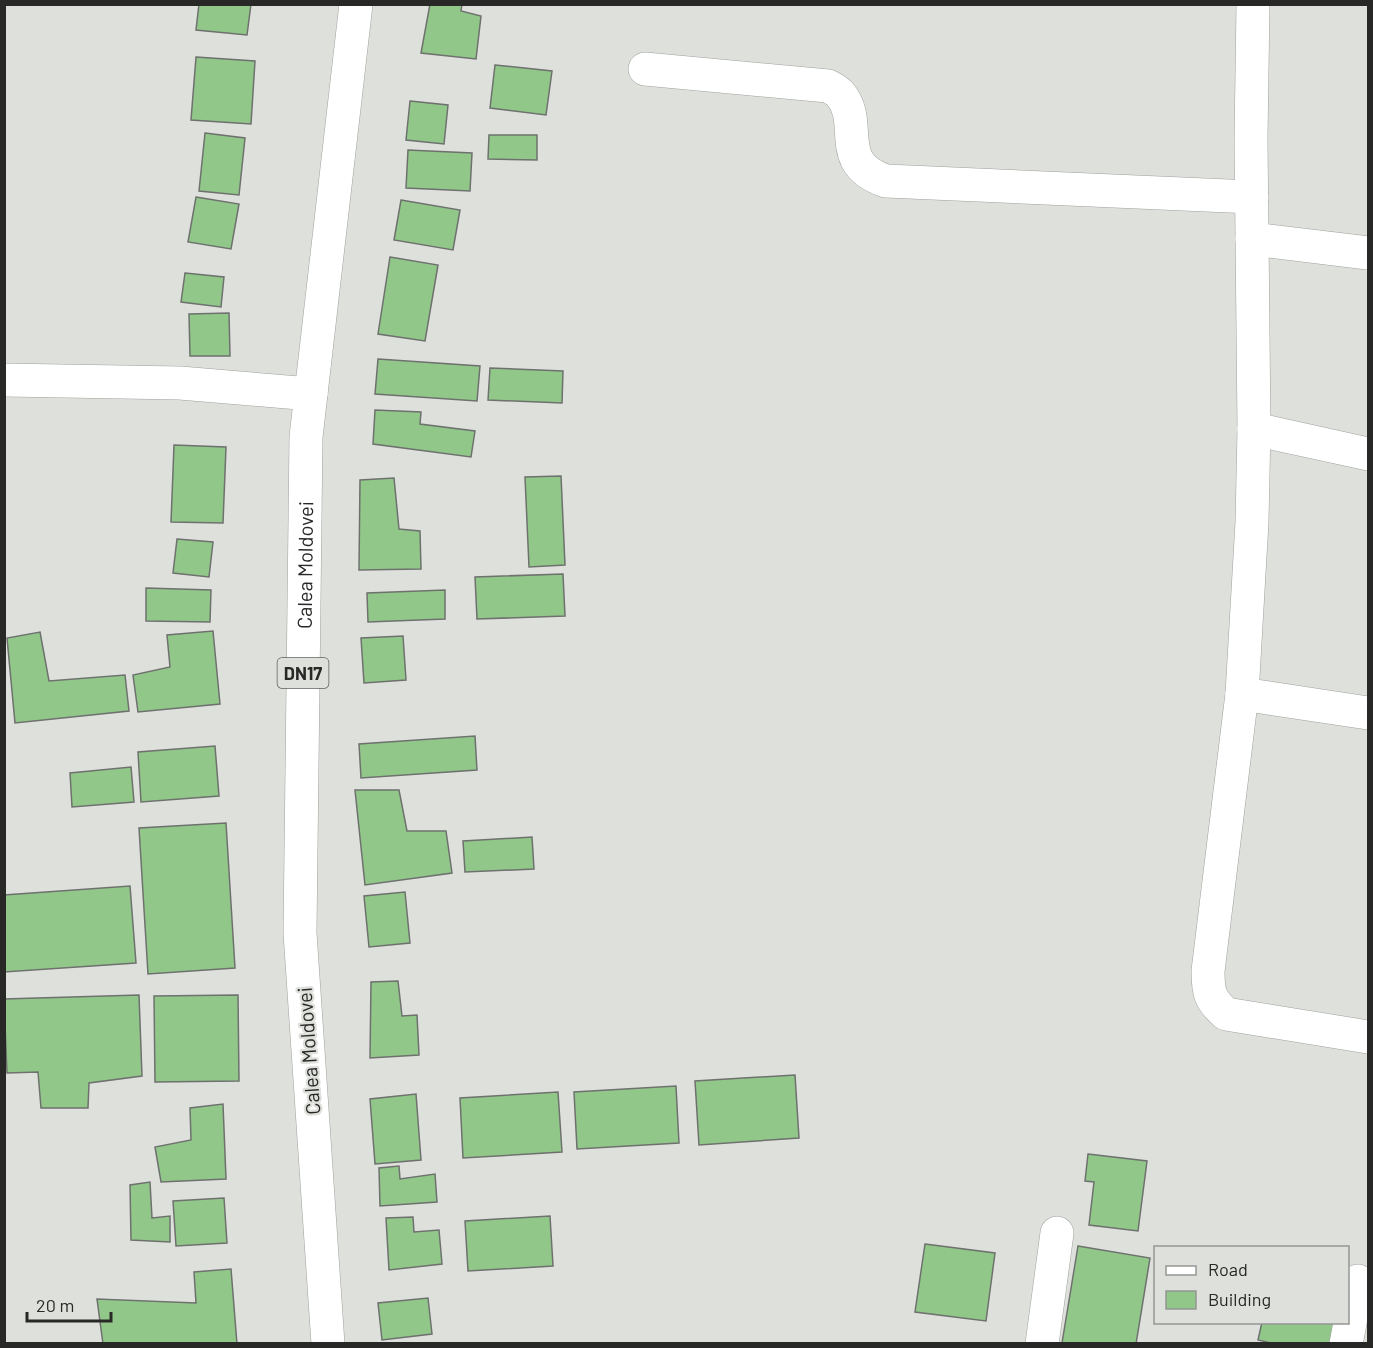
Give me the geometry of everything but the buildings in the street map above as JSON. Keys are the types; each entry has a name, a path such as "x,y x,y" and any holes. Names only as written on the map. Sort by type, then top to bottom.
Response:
{"main road":[{"name":"Calea Moldovei","path":"328,1344 300,933 306,437 356,4"},
{"path":"1253,4 1254,429 1252,533 1242,694 1208,971 1208,988 1213,1003 1226,1014 1368,1037"},
{"path":"645,69 828,86 840,93 846,104 854,156 866,171 886,181 1252,197"},
{"path":"1252,239 1368,253"},
{"path":"4,380 180,383 310,394"},
{"path":"1254,429 1368,454"},
{"path":"1242,694 1368,713"},
{"path":"1042,1344 1057,1233"},
{"path":"1346,1344 1358,1281"}]}
